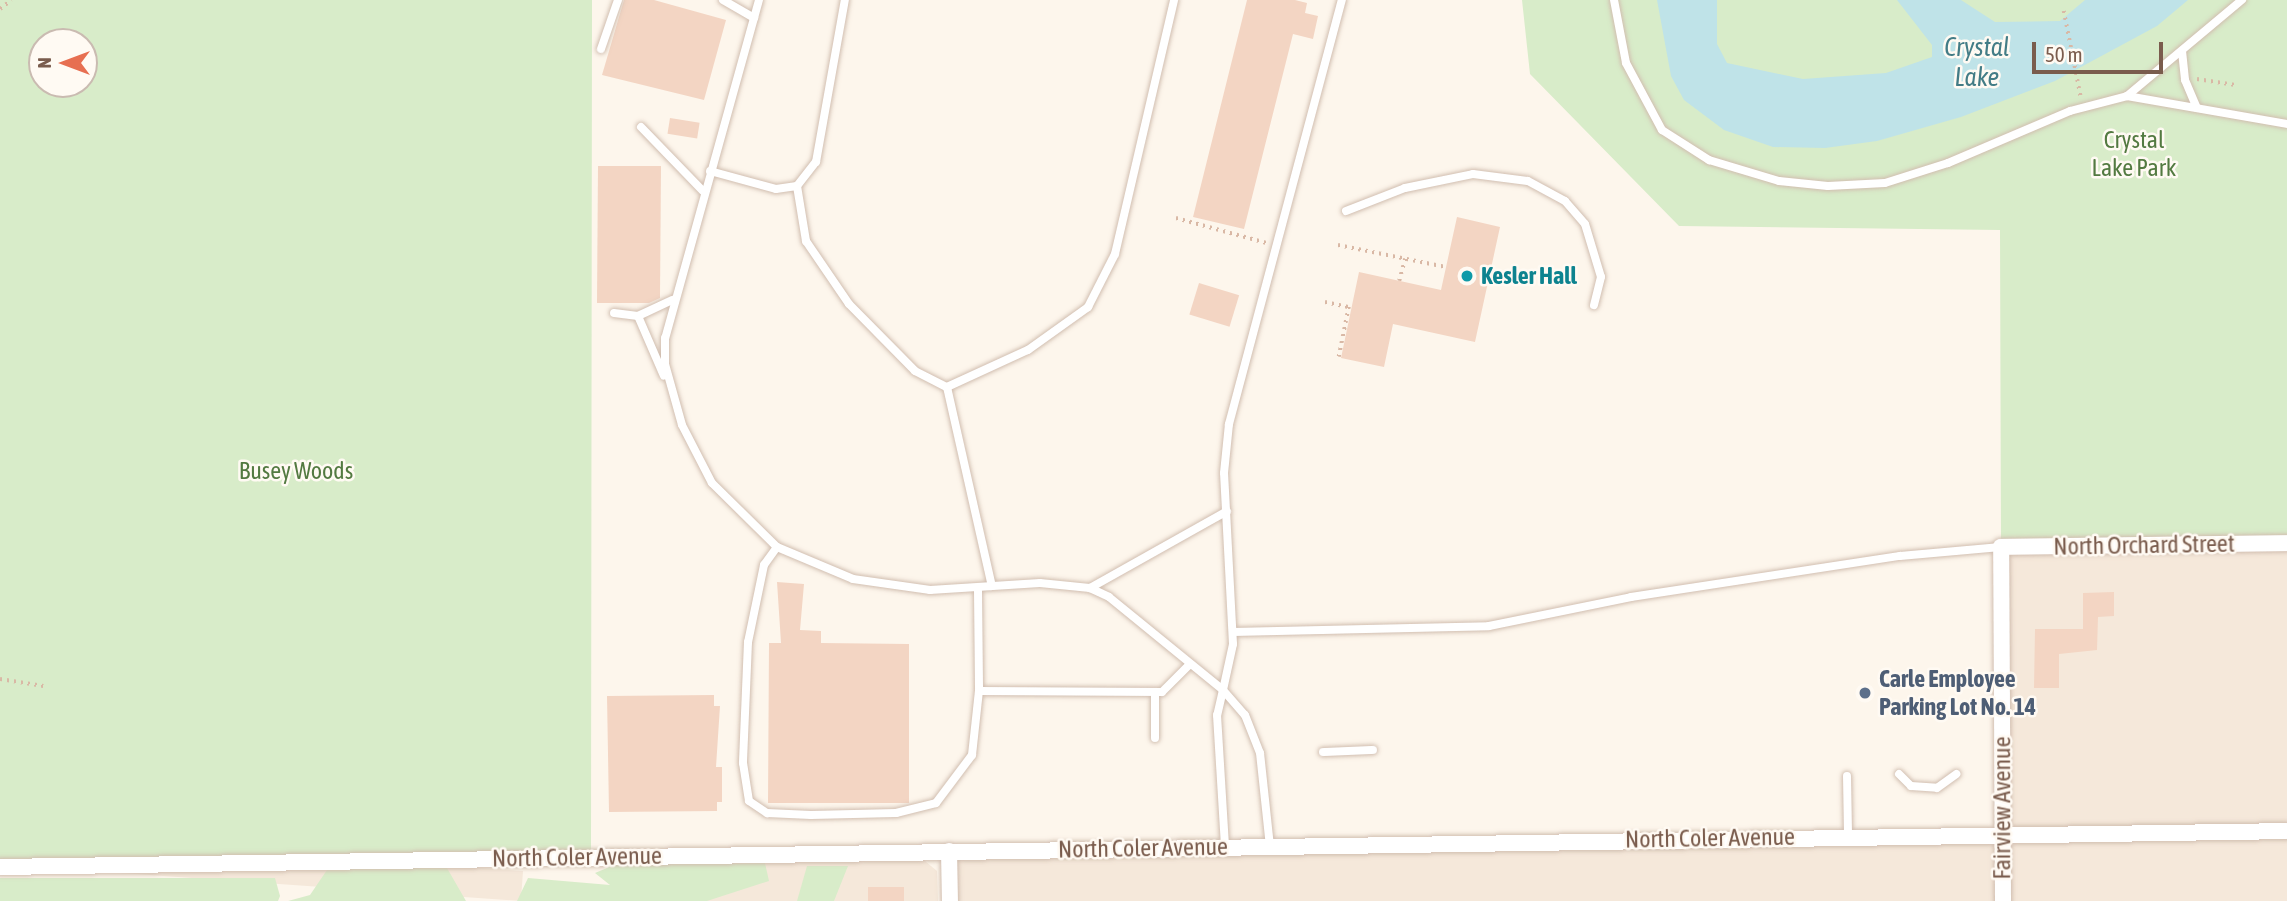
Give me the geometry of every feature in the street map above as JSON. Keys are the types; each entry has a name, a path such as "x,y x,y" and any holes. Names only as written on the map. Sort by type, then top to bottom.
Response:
{"street":[{"name":"North Orchard Street","path":"2001,547 2287,543"},
{"name":"Fairview Avenue","path":"2001,547 2003,901"},
{"name":"North Coler Avenue","path":"0,867 2287,831"},
{"path":"949,851 950,901"}],"lane":[{"path":"601,49 618,0"},
{"path":"723,0 754,18"},
{"path":"672,395 665,338 672,300 759,0"},
{"path":"710,171 776,189 796,186 816,162 845,0"},
{"path":"947,387 1028,350 1088,307 1115,254 1174,0"},
{"path":"1225,846 1217,715 1233,632 1227,511 1229,424 1279,246 1342,0"},
{"path":"1614,0 1626,63 1662,130 1709,160 1779,181 1828,186 1885,183 1948,163 2070,111 2127,96 2287,124"},
{"path":"2127,96 2242,0"},
{"path":"2182,51 2185,77 2197,108"},
{"path":"641,127 704,191"},
{"path":"1346,211 1405,188 1473,174 1528,181 1565,201 1585,224 1601,277 1594,305"},
{"path":"796,186 806,241 849,304 915,371 947,387"},
{"path":"614,313 638,316 672,300"},
{"path":"638,316 712,483 777,548 853,579 978,591 992,586 1040,583 1090,588 1121,606 1189,665 1223,690 1245,715 1260,753 1270,846"},
{"path":"947,387 992,586"},
{"path":"1090,588 1227,511"},
{"path":"1233,632 1489,626 1631,597 1900,556 2001,547"},
{"path":"777,548 764,565 748,642 743,763 749,801 767,813 896,813 936,803 972,755 979,691 978,591"},
{"path":"979,691 1155,692 1189,665"},
{"path":"1155,692 1155,738"},
{"path":"1323,752 1373,750"},
{"path":"1899,774 1911,786 1937,788 1956,774"},
{"path":"1847,776 1848,836"}],"path":[{"path":"0,9 11,0"},
{"path":"2064,11 2079,85"},
{"path":"2185,77 2236,85"},
{"path":"1176,218 1279,246"},
{"path":"1338,245 1446,267"},
{"path":"1399,281 1405,258"},
{"path":"1325,302 1349,307 1339,357"},
{"path":"0,679 43,686"}],"shaded area":[{"path":"2287,543 2287,901 949,901 949,851 2002,834 2001,547"},
{"path":"1,835 523,871 521,901 0,865"},
{"path":"919,856 937,871 938,901 661,901 661,860"}],"green space":[{"name":"Busey Woods","path":"0,0 592,0 591,857 0,867"},
{"name":"Crystal Lake Park","path":"1522,0 2287,0 2287,537 2001,547 2000,230 1679,226 1530,74"},
{"path":"765,863 769,881 707,901 517,901 528,878 610,885 595,873 614,865"},
{"path":"807,866 848,866 834,901 797,901"},
{"path":"329,867 447,868 466,901 288,901 310,895"},
{"path":"0,878 275,878 280,896 278,901 0,901"}],"water":[{"name":"Crystal Lake","path":"1657,0 1717,0 1717,44 1727,63 1803,79 1886,73 1932,57 1932,45 1897,0 1961,0 1995,22 2060,21 2085,0 2188,0 2157,26 2055,81 1961,117 1877,141 1825,148 1773,147 1724,130 1684,100 1671,76"}],"building":[{"path":"624,0 654,0 726,20 704,100 602,75"},
{"path":"1247,0 1295,0 1307,3 1305,13 1318,16 1313,39 1293,34 1244,229 1193,217"},
{"path":"670,118 700,123 697,138 667,134"},
{"path":"598,166 661,166 660,298 649,303 597,303"},
{"name":"Kesler Hall","path":"1457,217 1500,227 1475,342 1393,324 1384,367 1341,358 1359,272 1441,290"},
{"path":"1199,283 1239,295 1230,327 1189,315"},
{"path":"777,582 804,584 800,630 821,631 821,643 909,644 909,803 768,803 769,643 781,643"},
{"path":"2114,592 2114,616 2098,617 2097,650 2059,654 2059,688 2034,688 2035,629 2083,629 2083,593"},
{"path":"714,695 714,706 720,706 716,767 722,767 722,802 717,802 717,811 609,812 607,696"},
{"path":"868,887 904,887 904,901 868,901"}],"place":[{"name":"Kesler Hall","path":"1467,276"},
{"name":"Carle Employee Parking Lot No. 14","path":"1865,693"}]}
